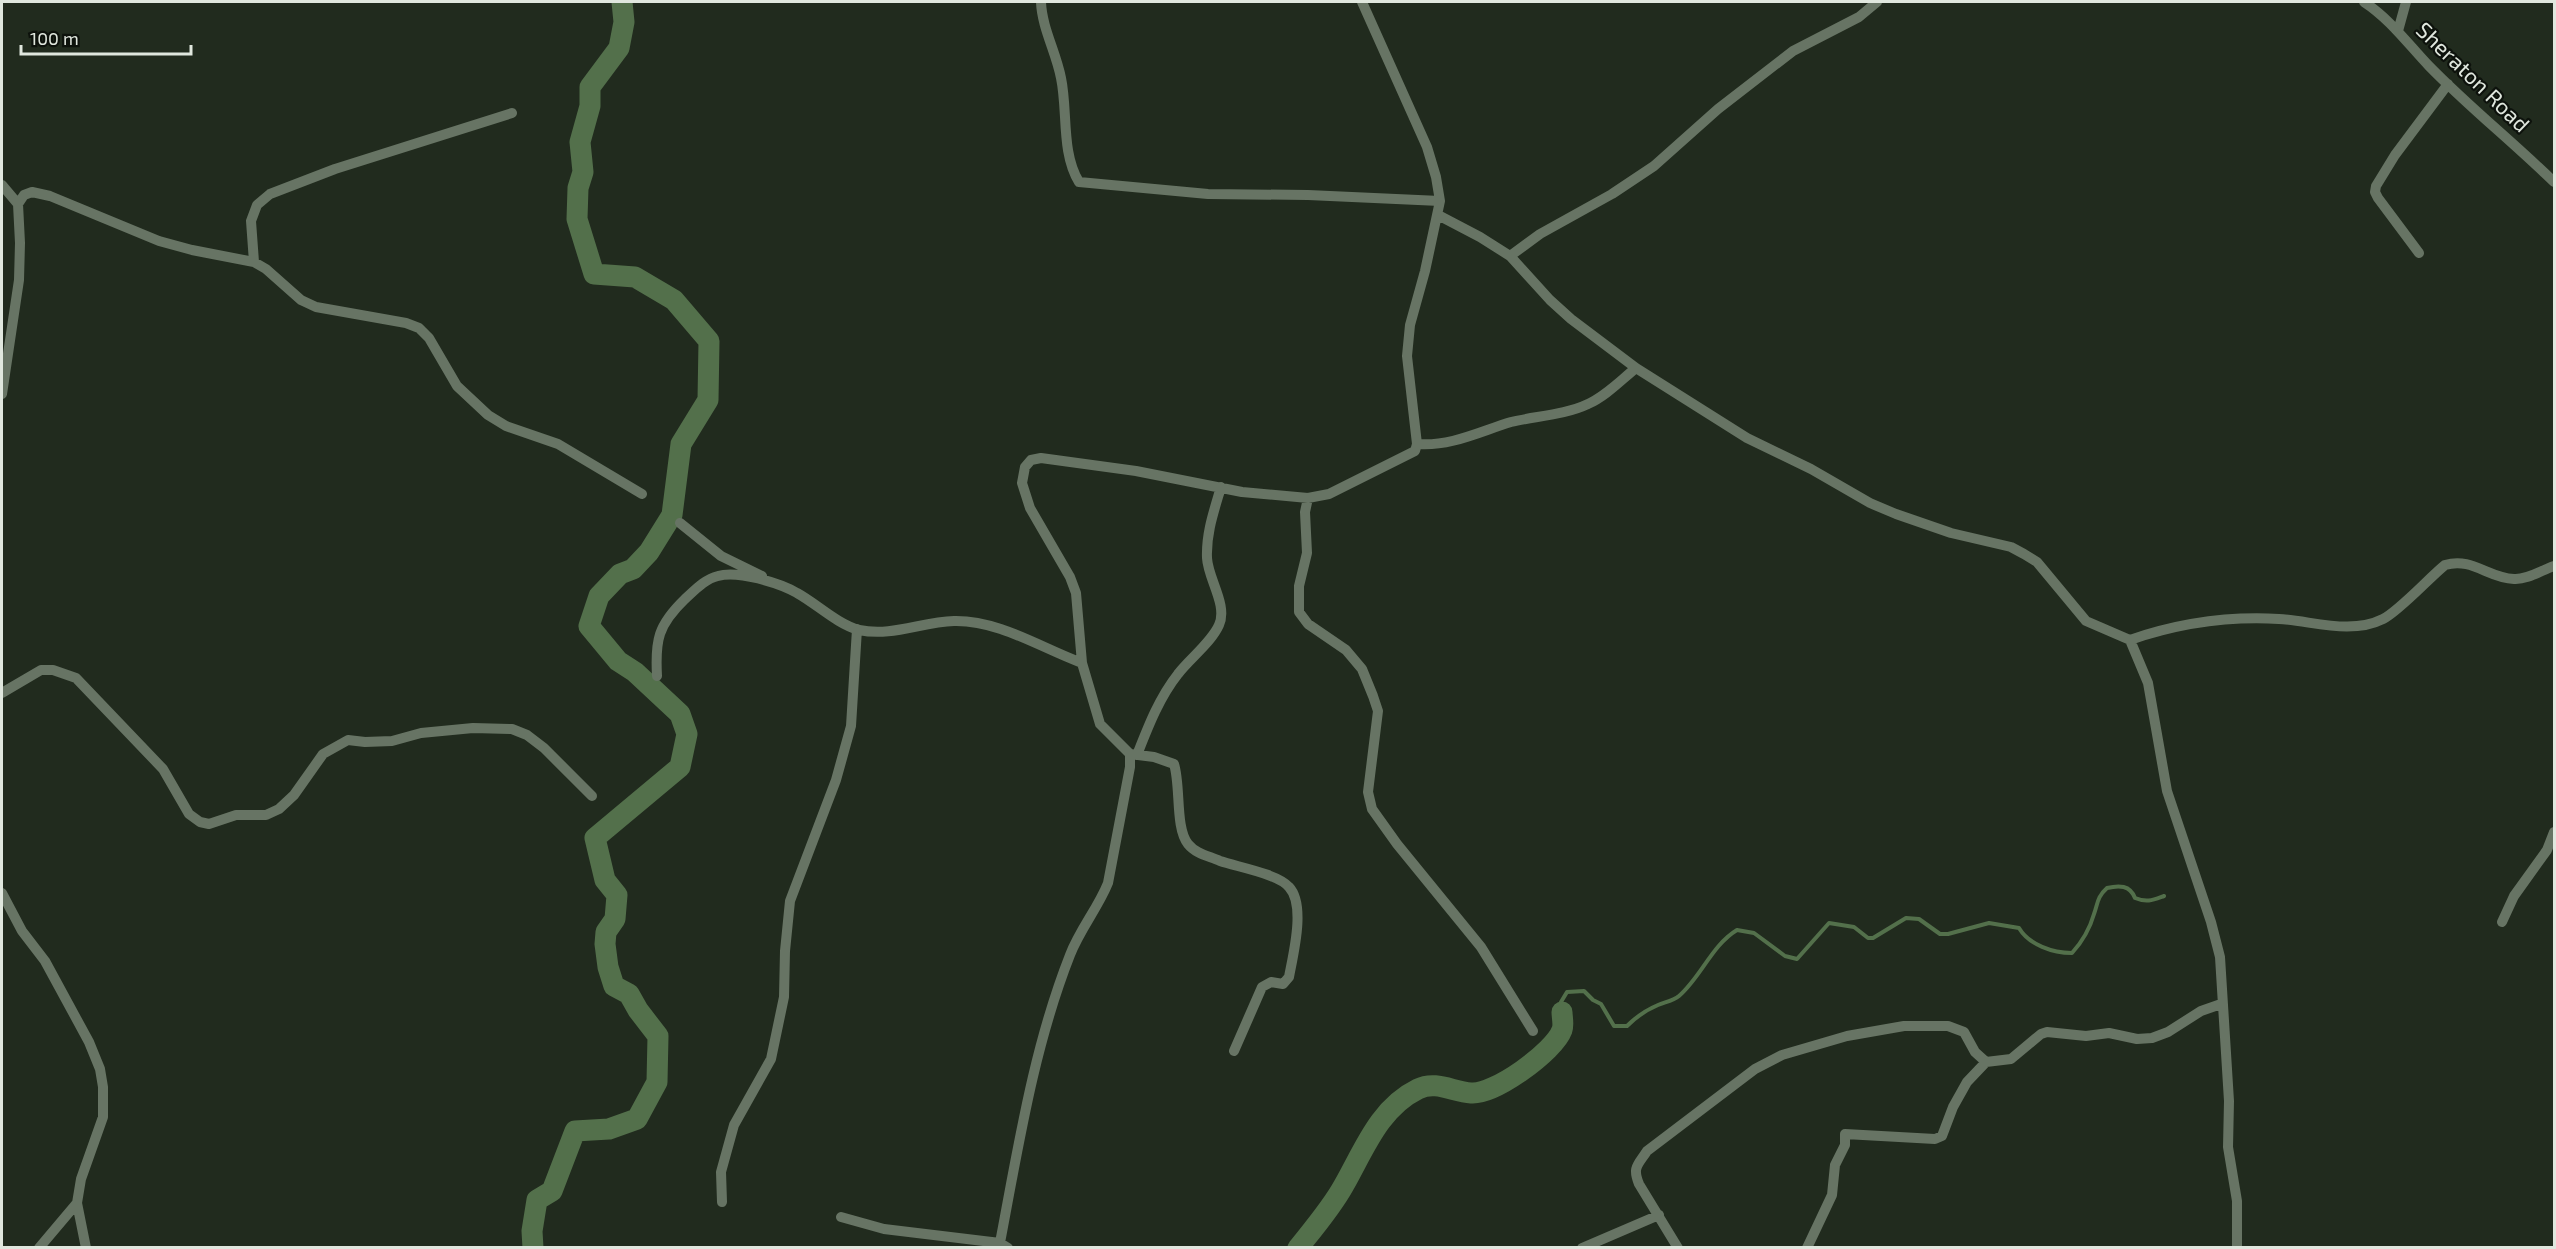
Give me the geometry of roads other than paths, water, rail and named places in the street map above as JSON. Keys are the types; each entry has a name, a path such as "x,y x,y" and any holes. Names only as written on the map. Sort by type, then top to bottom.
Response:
{"street":[{"path":"1041,2 1041,13 1061,75 1070,158 1079,182 1208,194 1308,195 1440,201"},
{"path":"1234,1051 1262,987 1271,982 1283,984 1289,977 1298,920 1295,897 1289,886 1275,878 1236,867 1194,850 1181,833 1180,797 1174,764 1133,755 1100,724 1082,663 1076,593 1070,577 1030,508 1022,483 1025,467 1031,460 1041,458 1136,471 1276,496 1308,498 1329,494 1415,451 1418,444 1407,356 1410,325 1440,201 1427,147 1362,2"},
{"path":"1510,256 1540,234 1612,194 1654,166 1718,109 1793,51 1859,17 1877,2"},
{"name":"Sheraton Road","path":"2364,2 2398,31 2448,84 2554,182"},
{"path":"2398,31 2406,2"},
{"path":"2420,253 2378,198 2376,186 2395,155 2448,84"},
{"path":"254,262 251,221 257,206 270,194 334,169 513,113"},
{"path":"2,185 18,204"},
{"path":"2,394 6,334 19,280 18,204 24,195 32,192 50,196 159,241 254,262 272,274 301,300 316,307 406,323 418,328 429,338 457,386 488,416 506,426 558,444 642,494"},
{"path":"1438,215 1510,256 1557,307 1636,368 1748,438 1811,469 1870,503 1940,529 2011,547 2037,561 2086,621 2130,640 2165,628 2234,619 2280,619 2336,627 2365,625 2384,618 2445,564 2457,561 2468,563 2514,579 2554,566"},
{"path":"1418,444 1443,443 1513,422 1572,410 1606,393 1636,368"},
{"path":"841,1217 884,1229 1002,1246 1023,1112 1044,1032 1070,955 1102,900 1108,883 1133,755 1169,688 1179,673 1200,652 1219,625 1220,605 1207,562 1206,537 1221,487"},
{"path":"1308,498 1305,512 1307,553 1299,586 1299,612 1308,624 1346,650 1362,669 1373,696 1378,711 1368,792 1372,809 1397,844 1481,947 1533,1031"},
{"path":"680,523 721,556 797,593 857,629 879,633 945,622 977,622 1013,634 1082,663"},
{"path":"657,676 655,649 659,633 680,604 699,586 719,575 745,576 778,584"},
{"path":"722,1202 721,1173 734,1125 771,1059 784,997 785,951 790,901 836,780 851,726 857,629"},
{"path":"2130,640 2148,683 2167,791 2211,922 2220,957 2229,1101 2228,1147 2237,1201 2237,1248"},
{"path":"2,693 42,670 59,671 76,678 162,769 189,814 200,822 209,824 236,815 266,814 279,809 294,795 323,754 348,740 384,742 421,733 473,728 512,729 527,735 544,748 592,796"},
{"path":"2502,922 2514,896 2547,850 2554,832"},
{"path":"2,893 22,931 45,961 89,1042 100,1069 103,1088 103,1117 81,1179 77,1203 87,1248"},
{"path":"1807,1248 1832,1195 1835,1165 1845,1145 1845,1134 1920,1139 1942,1136 1967,1082 1986,1062 2011,1059 2019,1055 2036,1037 2047,1032 2078,1036 2109,1033 2137,1039 2152,1038 2168,1032 2201,1011 2222,1004"},
{"path":"1678,1248 1635,1173 1636,1168 1647,1151 1755,1069 1782,1055 1847,1036 1904,1026 1932,1024 1948,1026 1964,1032 1975,1052 1986,1062"},
{"path":"39,1248 77,1203"},
{"path":"1582,1248 1659,1215"}],"waterway":[{"path":"533,1248 532,1231 537,1200 552,1191 575,1131 609,1129 637,1119 657,1082 658,1036 629,994 614,986 608,967 606,932 615,919 617,895 605,880 595,838 680,767 687,734 680,714 635,672 618,661 589,626 599,596 620,574 633,569 649,552 672,515 681,444 708,400 709,341 674,300 635,277 594,274 577,219 578,188 583,172 580,142 590,106 590,87 619,48 624,22 622,2"},
{"path":"1562,1012 1561,1002 1567,992 1584,991 1601,1004 1614,1026 1627,1026 1645,1011 1679,996 1694,980 1720,944 1737,930 1754,933 1785,956 1797,959 1829,923 1854,927 1868,938 1873,938 1906,918 1919,919 1940,934 1989,923 2019,928 2029,939 2042,947 2072,953 2085,935 2100,897 2107,888 2124,887 2135,898 2147,901 2164,896"},
{"path":"1298,1248 1334,1201 1383,1118 1404,1097 1418,1089 1431,1086 1471,1093 1481,1092 1508,1080 1536,1060 1557,1039 1563,1028 1562,1012"}]}
